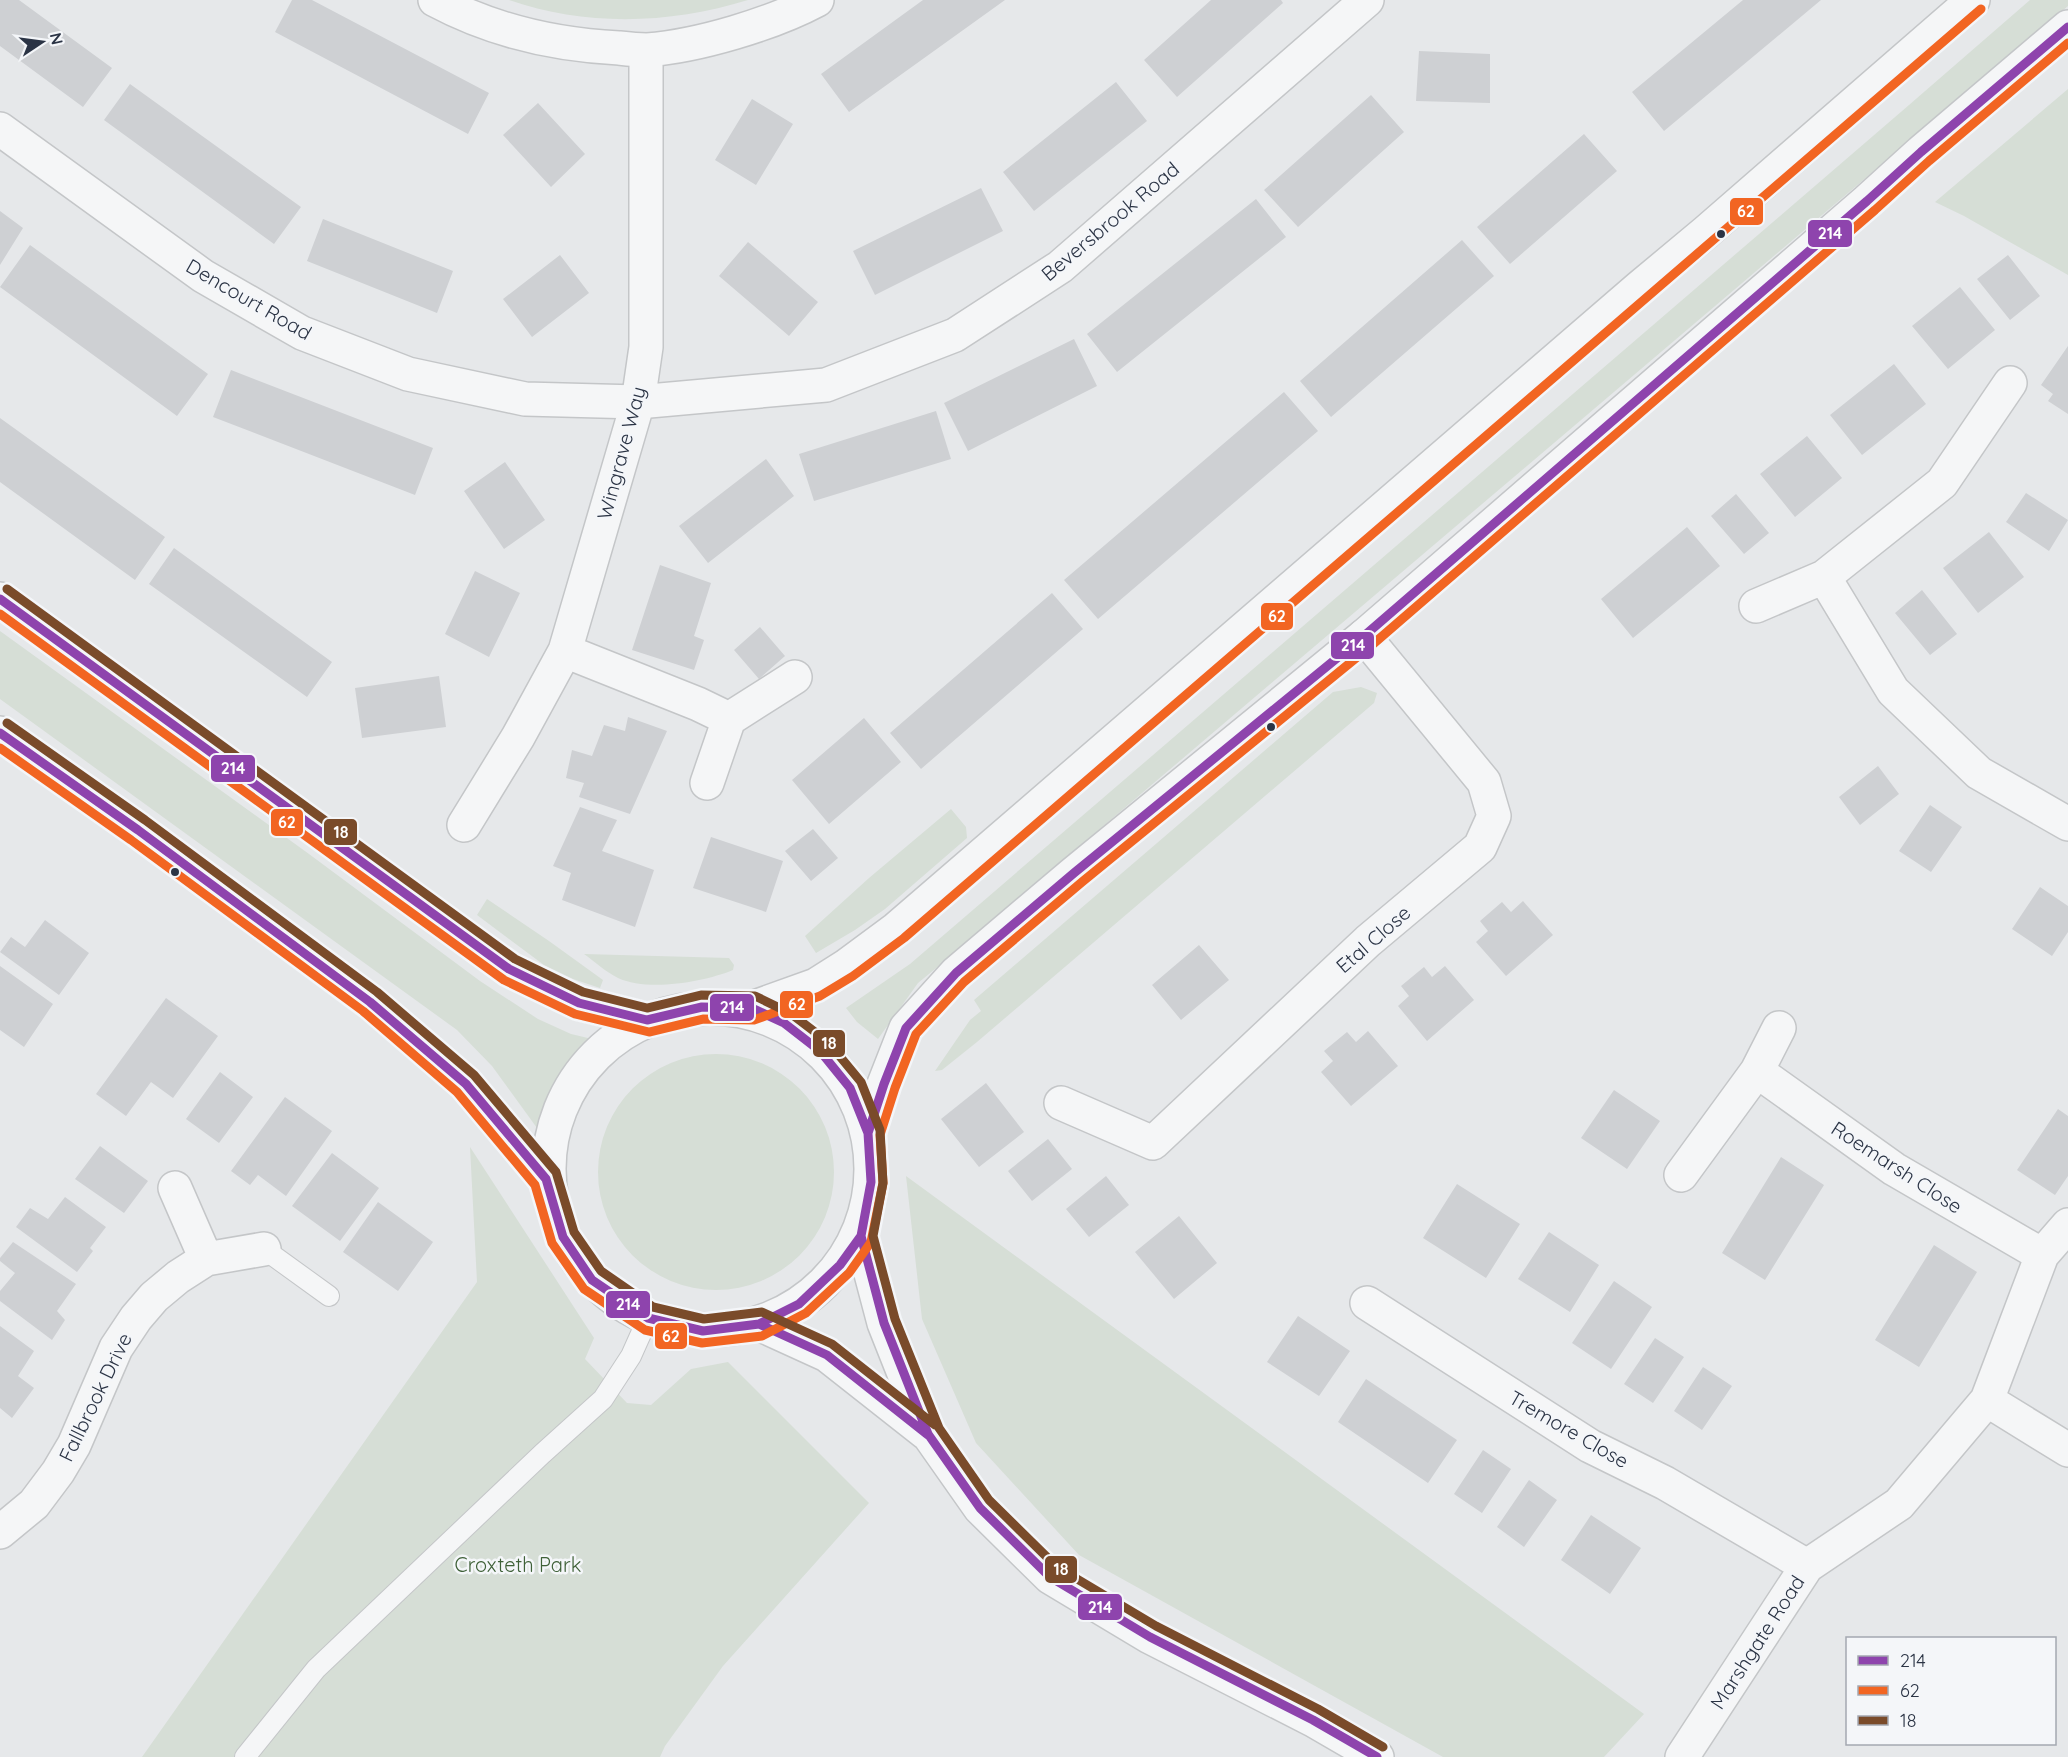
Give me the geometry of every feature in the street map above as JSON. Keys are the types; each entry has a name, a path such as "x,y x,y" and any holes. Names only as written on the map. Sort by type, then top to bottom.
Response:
{"street":[{"path":"435,0 456,11 501,27 555,41 646,50 695,42 761,24 817,0"},
{"name":"Beversbrook Road","path":"638,402 826,385 955,335 1060,267 1367,0"},
{"path":"861,1236 840,1265 799,1304 759,1324 703,1331 648,1318 592,1280 563,1237 546,1179 551,1140 570,1087 607,1045 648,1020 702,1008 752,1008 816,985 846,966 896,928 1973,0"},
{"path":"868,1133 906,1028 956,973 1074,873 1364,636 2068,27"},
{"name":"Wingrave Way","path":"464,825 518,736 565,651 638,402 646,347 646,50"},
{"name":"Dencourt Road","path":"0,129 203,276 302,333 408,374 525,399 638,402"},
{"path":"1756,606 1824,577 1942,483 2010,383"},
{"path":"1824,577 1893,692 1979,773 2068,824"},
{"path":"0,599 509,969 579,1003 648,1020"},
{"name":"Etal Close","path":"1061,1103 1153,1143 1368,941 1480,847 1494,816 1484,782 1364,636"},
{"path":"565,651 698,704 729,720"},
{"path":"706,783 729,720 795,677"},
{"path":"0,732 138,830 370,1002 466,1084 546,1179"},
{"path":"752,1008 784,1023 820,1051 850,1088 868,1133 871,1182 861,1236 884,1323 928,1434 980,1508 1050,1577 1150,1637 1313,1720 1377,1757"},
{"path":"1681,1176 1757,1071 1779,1028"},
{"name":"Roemarsh Close","path":"1757,1071 1894,1169 2042,1256"},
{"path":"175,1188 206,1259"},
{"name":"Marshgate Road","path":"1682,1757 1807,1566 1899,1504 1987,1400 2042,1256 2068,1225"},
{"name":"Fallbrook Drive","path":"0,1532 34,1504 58,1472 74,1444 116,1348 136,1318 154,1297 178,1276 206,1259 264,1249"},
{"name":"Tremore Close","path":"1367,1303 1590,1446 1665,1483 1807,1566"},
{"path":"759,1324 827,1355 928,1434"},
{"path":"1987,1400 2068,1450"}],"lane":[{"path":"264,1249 329,1296"},
{"path":"244,1757 316,1669 603,1399 631,1356 648,1318"}],"green space":[{"path":"509,0 748,0 689,14 629,19 568,15"},
{"path":"2030,0 2068,0 2068,6 918,983 878,1039 857,1022 846,1008 910,964"},
{"path":"2068,89 2068,275 1935,202"},
{"path":"0,631 309,854 480,981 538,1019 571,1034 592,1039 573,1059 558,1080 537,1128 492,1066 457,1030 0,699"},
{"path":"1361,687 1377,693 1374,703 977,1042 942,1070 935,1071 970,1020 981,1011 974,1000 1333,692"},
{"path":"951,809 966,827 967,838 885,909 816,953 805,936"},
{"path":"487,899 603,980 600,988 573,979 544,965 477,915"},
{"path":"584,954 729,958 734,965 733,970 707,978 676,984 645,984 618,978"},
{"path":"704,1054 728,1054 750,1059 772,1068 800,1088 814,1106 825,1127 832,1149 834,1172 832,1195 825,1217 814,1238 800,1256 772,1276 750,1285 728,1290 704,1290 682,1285 660,1276 632,1256 612,1228 603,1206 598,1184 598,1160 603,1138 612,1116 632,1088 660,1068 682,1059"},
{"name":"Croxteth Park","path":"470,1147 594,1338 585,1359 627,1403 651,1405 691,1369 728,1362 869,1503 723,1666 665,1746 660,1757 142,1757 477,1282"},
{"path":"906,1176 1644,1714 1604,1757 1443,1757 1079,1555 976,1443 922,1319"}],"building":[{"path":"0,0 19,0 112,68 83,107 0,46"},
{"path":"292,0 312,0 489,93 468,134 275,32"},
{"path":"923,0 1005,0 849,112 821,74"},
{"path":"1211,0 1281,0 1283,3 1177,97 1144,60"},
{"path":"1743,0 1821,0 1664,131 1632,92"},
{"path":"1419,51 1490,54 1490,103 1416,101"},
{"path":"1116,82 1147,121 1034,211 1003,172"},
{"path":"130,84 301,207 274,244 104,120"},
{"path":"1371,95 1404,132 1298,227 1264,190"},
{"path":"752,99 793,124 756,185 715,160"},
{"path":"538,103 585,154 551,187 503,135"},
{"path":"1584,134 1617,171 1510,264 1477,227"},
{"path":"981,188 1003,231 875,295 853,251"},
{"path":"1256,199 1286,237 1117,372 1087,334"},
{"path":"0,211 23,228 0,265"},
{"path":"323,219 453,271 437,313 307,261"},
{"path":"1462,240 1494,276 1331,417 1300,381"},
{"path":"748,242 818,302 789,336 719,276"},
{"path":"30,245 208,374 177,416 0,287"},
{"path":"560,255 589,293 532,337 503,299"},
{"path":"2008,255 2040,296 2010,320 1977,279"},
{"path":"1960,287 1995,330 1948,369 1912,326"},
{"path":"1074,339 1097,386 968,451 944,403"},
{"path":"2068,346 2068,414 2048,401 2053,394 2041,385"},
{"path":"1894,364 1926,404 1862,455 1830,415"},
{"path":"231,370 433,448 415,495 213,417"},
{"path":"1284,392 1318,431 1098,619 1064,580"},
{"path":"936,411 951,459 814,501 799,454"},
{"path":"0,418 165,537 135,580 0,482"},
{"path":"1807,436 1842,478 1795,517 1760,474"},
{"path":"766,459 794,496 708,563 679,526"},
{"path":"505,462 545,520 504,549 464,491"},
{"path":"2026,493 2068,520 2049,551 2006,522"},
{"path":"1736,494 1769,533 1744,554 1711,516"},
{"path":"1687,527 1720,566 1633,638 1601,599"},
{"path":"1989,532 2024,577 1978,613 1943,568"},
{"path":"174,548 332,662 307,697 149,584"},
{"path":"660,565 711,583 694,636 704,640 694,670 632,650"},
{"path":"475,571 520,593 489,657 445,634"},
{"path":"1922,590 1957,634 1930,655 1895,613"},
{"path":"1052,593 1083,629 921,769 890,733"},
{"path":"760,627 785,656 759,679 734,650"},
{"path":"439,676 446,727 362,738 355,688"},
{"path":"628,717 667,731 630,814 579,797 584,783 566,778 572,750 592,756 604,725 625,731"},
{"path":"864,718 901,762 829,824 792,780"},
{"path":"1878,766 1899,794 1860,825 1839,797"},
{"path":"1930,805 1962,827 1931,872 1899,851"},
{"path":"580,807 617,820 602,851 654,870 635,927 562,900 571,873 553,866"},
{"path":"813,829 838,858 811,881 785,851"},
{"path":"711,837 783,861 766,912 693,888"},
{"path":"2040,887 2068,906 2068,932 2052,956 2012,929"},
{"path":"1523,901 1553,935 1506,976 1476,942 1488,931 1480,921 1502,902 1511,912"},
{"path":"45,920 89,953 59,995 0,952 11,937 25,947"},
{"path":"1199,945 1229,980 1181,1020 1152,985"},
{"path":"0,966 53,1004 24,1047 0,1030"},
{"path":"1445,966 1474,1000 1427,1041 1398,1006 1409,996 1401,986 1424,967 1432,977"},
{"path":"166,998 218,1036 173,1098 151,1082 126,1116 96,1094"},
{"path":"1368,1031 1398,1066 1351,1106 1321,1072 1333,1061 1324,1051 1347,1032 1356,1042"},
{"path":"220,1072 253,1097 219,1143 186,1119"},
{"path":"986,1083 1024,1132 979,1167 941,1119"},
{"path":"1614,1090 1660,1121 1627,1169 1581,1138"},
{"path":"285,1097 332,1131 286,1196 258,1175 250,1185 231,1171"},
{"path":"2058,1109 2068,1116 2068,1176 2055,1195 2017,1170"},
{"path":"1048,1139 1072,1169 1032,1201 1008,1171"},
{"path":"100,1146 148,1181 124,1213 75,1179"},
{"path":"332,1153 379,1188 340,1241 292,1206"},
{"path":"1781,1157 1824,1185 1765,1280 1722,1253"},
{"path":"1106,1176 1129,1205 1089,1237 1066,1209"},
{"path":"1457,1184 1520,1224 1486,1278 1423,1238"},
{"path":"65,1197 106,1227 90,1248 93,1251 77,1272 16,1227 30,1208 48,1219"},
{"path":"378,1202 433,1242 398,1291 343,1252"},
{"path":"1179,1216 1217,1263 1174,1299 1135,1252"},
{"path":"1549,1232 1599,1265 1570,1312 1518,1279"},
{"path":"13,1242 76,1284 57,1311 65,1320 52,1340 0,1301 0,1291 15,1273 0,1261 0,1258"},
{"path":"1934,1245 1977,1272 1919,1367 1875,1340"},
{"path":"1614,1281 1652,1307 1611,1369 1572,1343"},
{"path":"1298,1316 1350,1351 1319,1396 1267,1362"},
{"path":"0,1326 34,1351 18,1376 34,1388 12,1418 0,1408"},
{"path":"1655,1338 1684,1357 1653,1403 1624,1384"},
{"path":"1703,1367 1732,1386 1702,1430 1674,1411"},
{"path":"1366,1379 1457,1440 1428,1483 1338,1422"},
{"path":"1483,1450 1511,1469 1482,1513 1454,1494"},
{"path":"1529,1480 1557,1500 1524,1547 1497,1527"},
{"path":"1591,1515 1641,1548 1610,1594 1561,1560"}],"transit line":[{"name":"62","path":"0,614 504,980 575,1014 649,1032 703,1019 754,1020 820,996 853,976 904,938 1981,9"},
{"name":"214","path":"1377,1757 1313,1720 1150,1637 1050,1577 980,1508 928,1434 884,1323 861,1236 871,1182 868,1133 906,1028 956,973 1074,873 1364,636 2068,27"},
{"name":"62","path":"0,748 131,840 363,1011 457,1092 535,1185 552,1243 584,1289 645,1330 702,1343 762,1336 806,1313 849,1273 871,1242 883,1183 880,1135 895,1088 916,1034 964,982 1082,882 1372,645 2068,43"},
{"name":"18","path":"7,589 515,959 583,992 647,1008 701,995 755,996 790,1013 828,1042 861,1082 880,1130 883,1183 873,1236 895,1319 939,1428 989,1500 1057,1567 1156,1626 1318,1709 1383,1747"},
{"name":"214","path":"0,599 509,969 579,1003 647,1020 702,1007 752,1008 784,1023 820,1051 850,1088 868,1133 871,1182 861,1236 840,1265 799,1304 759,1324 703,1331 648,1318 592,1280 563,1237 546,1179 466,1084 370,1002 138,830 0,733"},
{"name":"18","path":"7,723 145,820 377,992 474,1075 556,1172 574,1232 601,1271 653,1307 704,1319 762,1312 832,1344 935,1425"},
{"name":"214","path":"759,1324 827,1355 928,1435"}]}
